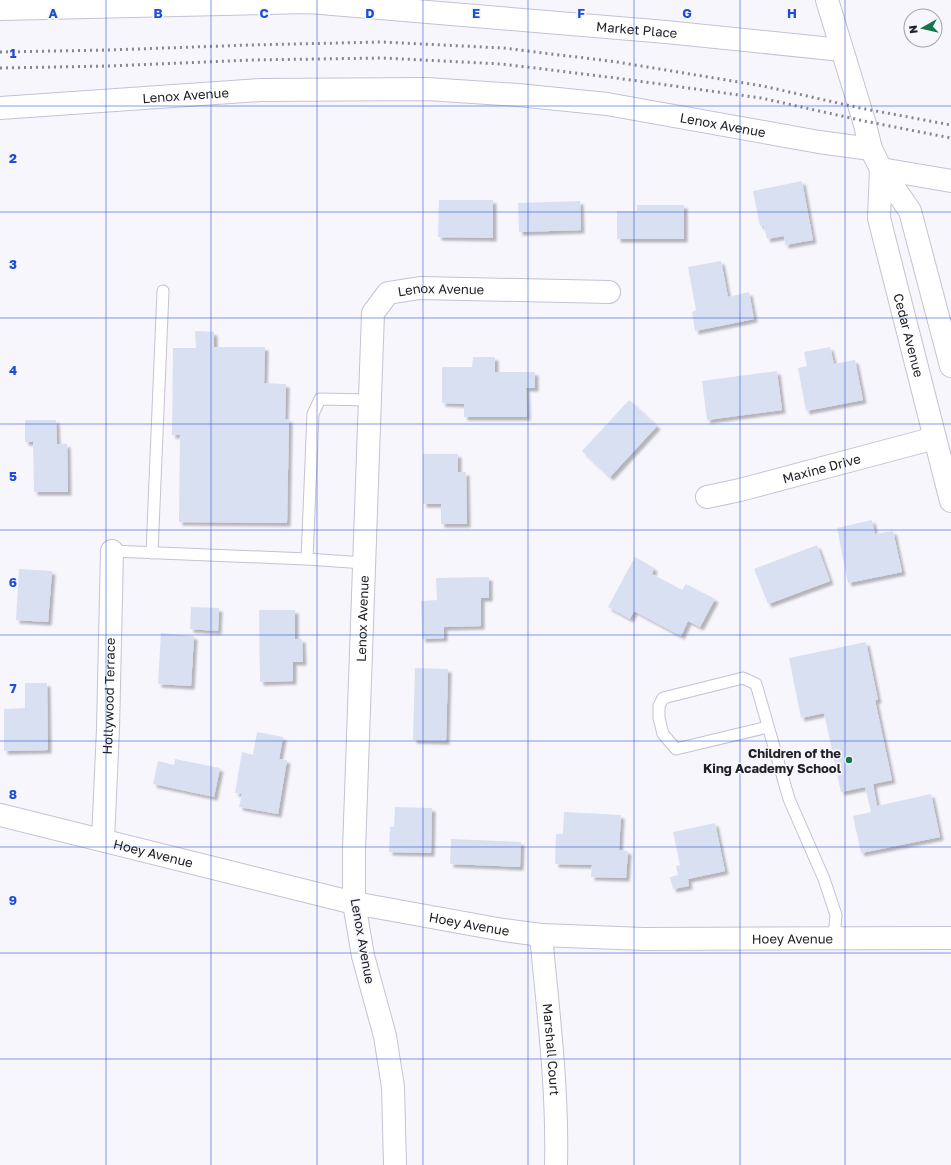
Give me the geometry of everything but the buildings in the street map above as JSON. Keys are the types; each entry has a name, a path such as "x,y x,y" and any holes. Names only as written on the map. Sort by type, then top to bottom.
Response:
{"street":[{"name":"Cedar Avenue","path":"827,0 864,121 871,149 881,169 910,211 951,366"},
{"name":"Market Place","path":"19,5 309,2 666,32 842,50"},
{"name":"Lenox Avenue","path":"0,108 260,90 427,89 518,95 607,104 819,142 871,149"},
{"name":"Cedar Avenue","path":"881,169 879,218 951,500"},
{"path":"881,169 951,180"},
{"name":"Lenox Avenue","path":"395,1165 392,1080 385,1036 363,956 354,903 354,850 373,313 388,293 420,288 609,292"},
{"name":"Maxine Drive","path":"707,497 740,490 935,438"},
{"name":"Hollywood Terrace","path":"103,840 108,728 112,551"},
{"name":"Hoey Avenue","path":"0,815 354,903 503,930 541,935 644,939 951,938"},
{"name":"Marshall Court","path":"541,935 552,1062 557,1147 556,1165"}],"lane":[{"path":"152,553 163,291"},
{"path":"307,559 313,414 320,399 370,400"},
{"path":"112,551 307,559 364,563"},
{"path":"768,728 676,749 663,734 659,718 659,706 663,698 743,678 756,684 789,799 824,879 836,915 834,938"}],"railway":[{"path":"0,52 382,42 503,48 617,62 763,86 860,108 951,125"},
{"path":"0,68 110,66 251,60 383,58 502,64 761,98 864,121 951,138"}],"place":[{"name":"Children of the King Academy School","path":"849,760"}]}
